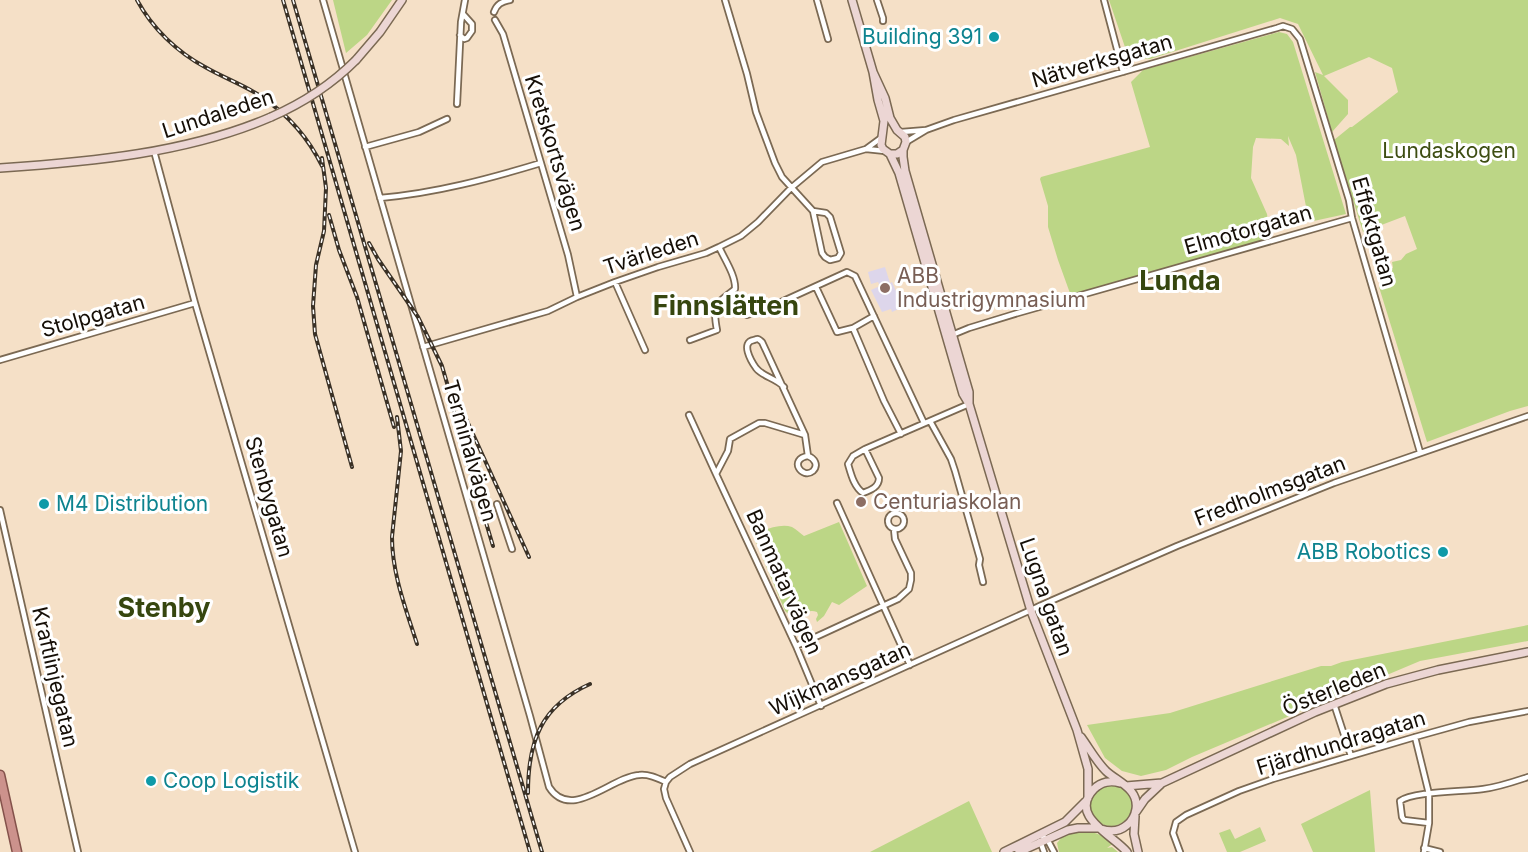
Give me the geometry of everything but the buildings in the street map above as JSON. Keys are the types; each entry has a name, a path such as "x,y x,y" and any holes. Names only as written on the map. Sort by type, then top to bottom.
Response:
{"highway":[{"path":"0,775 16,852"}],"main road":[{"name":"Lundaleden","path":"0,168 154,152 237,130 272,117 328,85 356,60 380,32 402,0"},
{"path":"852,0 873,72 884,121 881,145 888,153 897,154 903,150 905,137 890,118 885,98 873,72"},
{"path":"883,136 888,130 899,131"},
{"name":"Lugna gatan","path":"903,150 905,171 950,336"},
{"name":"Lugna gatan","path":"888,153 898,173 969,392 969,404 1030,610 1077,730 1088,769 1088,799"},
{"name":"Österleden","path":"1135,814 1162,783 1334,704 1386,684 1438,670 1528,652"},
{"name":"Lugna gatan","path":"1077,730 1106,771 1125,785"},
{"path":"1127,852 1095,825 1088,816 1086,805 1088,799 1091,792 1102,783 1116,782 1125,785 1135,798 1137,805 1134,834 1138,852"},
{"name":"Österleden","path":"1125,785 1162,783"},
{"path":"1019,852 1043,839 1065,822 1088,799"},
{"path":"1005,852 1068,830 1100,828 1120,830 1135,814"}],"street":[{"name":"Terminalvägen","path":"323,0 549,787 556,795 566,800 578,800 634,775 646,774 666,782"},
{"path":"457,104 461,22 465,0"},
{"path":"494,12 496,6 510,0"},
{"path":"725,0 765,140 782,177 813,211 822,253 830,260 838,258 841,253 830,217 826,213 813,211"},
{"path":"817,0 828,39"},
{"path":"878,0 883,21"},
{"path":"1104,0 1123,72"},
{"path":"460,35 464,39 467,38 472,31 472,24 463,14"},
{"name":"Kretskortsvägen","path":"495,20 503,34 568,255 577,297"},
{"name":"Nätverksgatan","path":"906,142 926,130 954,120 1287,27"},
{"name":"Effektgatan","path":"1287,27 1293,28 1300,39 1350,200 1352,218 1420,452"},
{"path":"365,147 419,132 447,119"},
{"name":"Nätverksgatan","path":"899,131 926,130"},
{"name":"Tvärleden","path":"423,347 548,310 615,282 719,248 741,236 758,222 822,162 866,149 883,136"},
{"name":"Tvärleden","path":"866,149 888,153"},
{"name":"Stenbygatan","path":"154,152 195,303 355,852"},
{"path":"380,198 442,190 541,163"},
{"name":"Elmotorgatan","path":"950,336 1018,313 1352,218"},
{"path":"690,340 717,330 714,310 717,303 735,289 734,278 719,248"},
{"path":"747,315 768,308 847,272 855,276 924,423"},
{"path":"615,282 645,350"},
{"path":"816,287 837,332 853,328 874,316"},
{"name":"Stolpgatan","path":"0,360 195,303"},
{"path":"853,328 884,401 901,434"},
{"path":"784,387 756,368 747,348 749,341 759,339 762,342 784,387 805,435 808,456"},
{"path":"865,449 879,478 879,483 863,493 859,490 848,464 853,456 865,449 969,404"},
{"name":"Banmatarvägen","path":"689,415 821,705"},
{"name":"Fredholmsgatan","path":"1030,610 1222,527 1334,483 1528,416"},
{"path":"930,421 955,471 980,559 983,582"},
{"path":"716,473 728,451 730,439 759,423 805,435"},
{"path":"837,503 910,665"},
{"path":"497,504 512,549"},
{"name":"Kraftlinjegatan","path":"0,510 78,852"},
{"path":"796,646 898,599 909,589 911,573 895,538 894,529"},
{"name":"Wijkmansgatan","path":"666,782 690,764 1030,610"},
{"path":"1334,704 1352,756"},
{"name":"Fjärdhundragatan","path":"1180,852 1173,833 1176,822 1239,791 1469,722 1528,711"},
{"path":"1415,737 1429,794 1429,823 1424,850 1440,852"},
{"path":"1429,823 1404,820 1400,801 1429,794 1485,789 1528,777"},
{"path":"666,782 664,789 666,798 690,852"},
{"path":"1043,839 1044,852"},
{"path":"1043,839 1054,852"}],"shaded area":[{"name":"ABB Industrigymnasium","path":"885,267 890,283 892,282 903,307 892,312 891,309 882,312 871,290 880,286 878,282 871,284 868,272"}],"green space":[{"path":"333,0 392,0 367,35 346,53"},
{"name":"Lundaskogen","path":"1109,0 1528,0 1528,406 1427,442 1379,287 1388,276 1386,270 1393,268 1392,262 1401,260 1406,254 1417,249 1405,216 1363,232 1334,140 1398,92 1392,68 1369,57 1324,76 1348,100 1348,114 1332,132 1315,72 1323,75 1298,24 1280,18 1150,59 1128,56"},
{"path":"1279,32 1287,34 1293,42 1346,214 1309,222 1296,155 1288,136 1289,146 1281,139 1256,138 1253,147 1251,178 1267,214 1271,238 1071,296 1048,227 1048,206 1041,177 1150,147 1131,82 1143,70"},
{"path":"839,522 867,586 839,605 832,602 824,616 817,622 817,612 813,611 793,618 785,611 753,535 772,528 787,526 804,536"},
{"path":"1528,625 1528,641 1420,661 1166,770 1141,776 1122,771 1105,758 1087,725 1170,713 1321,666 1331,666"},
{"path":"1111,784 1119,785 1126,790 1131,797 1131,813 1126,820 1119,825 1111,826 1103,825 1096,820 1091,813 1090,805 1091,797 1096,790 1103,785"},
{"path":"1370,790 1375,852 1313,852 1301,824"},
{"path":"969,801 992,852 870,852"},
{"path":"1260,827 1266,841 1240,852 1227,852 1219,833 1230,829 1235,839"},
{"path":"1075,831 1100,835 1114,843 1107,848 1112,847 1118,852 1059,852 1057,843 1063,836"}],"railway":[{"path":"137,0 158,30 185,54 255,93 280,111 304,136 322,166"},
{"path":"283,0 530,852"},
{"path":"293,0 542,852"},
{"path":"322,158 326,188 324,231 316,265 313,306 315,334 352,467"},
{"path":"329,215 339,250 357,297 394,427"},
{"path":"369,243 418,317 442,366 493,546"},
{"path":"457,399 529,557"},
{"path":"397,417 401,451 392,537 394,564 417,644"},
{"path":"528,793 531,757 541,727 560,703 590,684"}],"place":[{"name":"Building 391","path":"994,37"},
{"name":"ABB Industrigymnasium","path":"885,288"},
{"name":"Centuriaskolan","path":"861,502"},
{"name":"M4 Distribution","path":"44,504"},
{"name":"ABB Robotics","path":"1443,552"},
{"name":"Coop Logistik","path":"151,781"}],"district":[{"name":"Lunda","path":"1180,281"},
{"name":"Finnslätten","path":"726,306"},
{"name":"Stenby","path":"164,608"}]}
